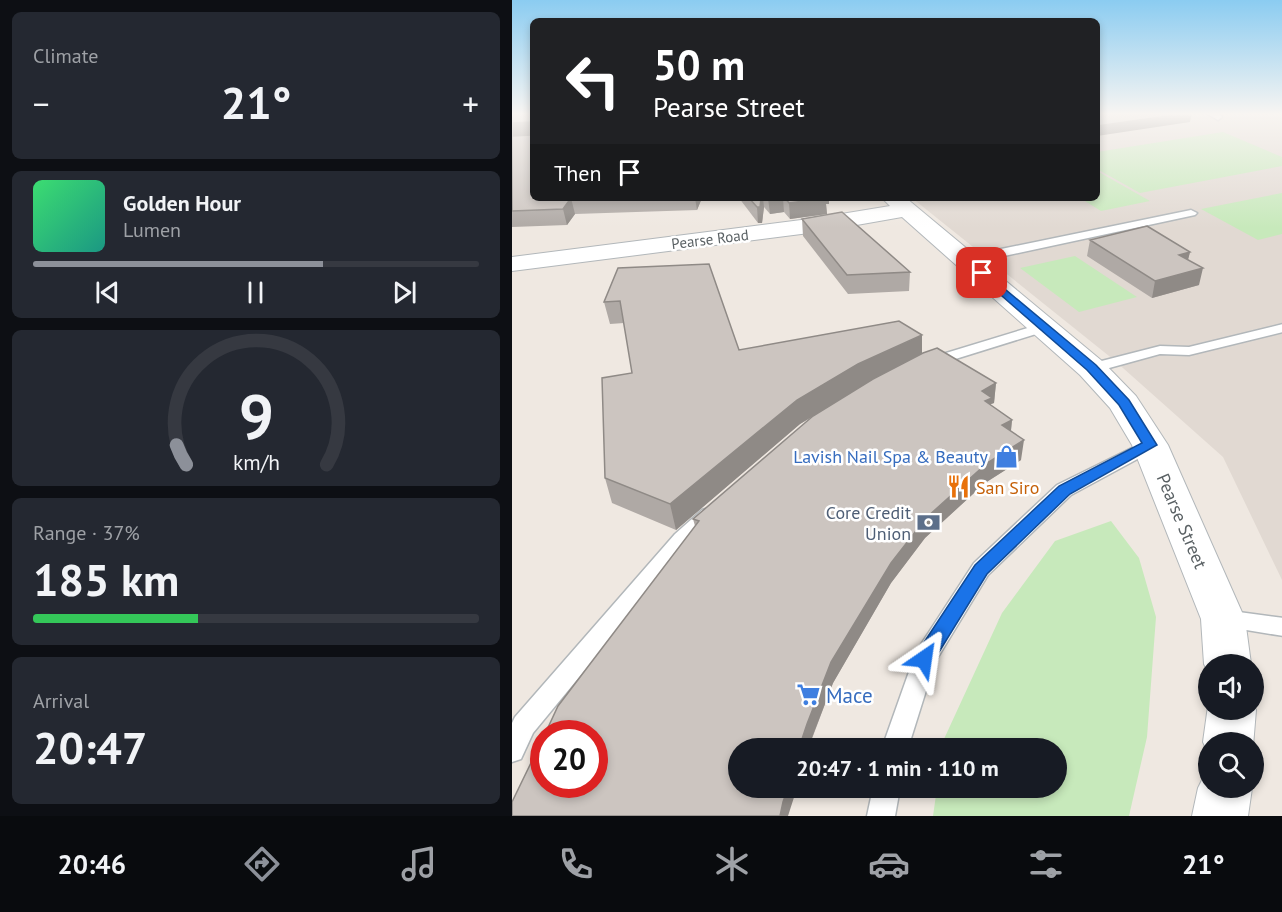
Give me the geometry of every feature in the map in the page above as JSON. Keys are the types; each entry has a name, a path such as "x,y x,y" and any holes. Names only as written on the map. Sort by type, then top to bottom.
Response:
{"street":[{"name":"Pearse Street","path":"900,204 1091,368 1124,402 1150,445 1223,619 1227,654"},
{"name":"Pearse Road","path":"512,264 817,225 900,204"},
{"path":"1220,816 1223,798"}],"lane":[{"path":"967,261 1191,213"},
{"path":"917,366 1044,327"},
{"path":"1091,368 1160,350 1189,351 1283,328"},
{"path":"898,738 924,659 981,569 1064,490 1150,445"},
{"path":"512,750 524,725 682,539 724,502"},
{"path":"1223,619 1283,627"},
{"path":"881,816 885,798"}],"shaded area":[{"path":"1100,151 1282,151 1282,580 1223,457 1114,360 916,201 1100,201"}],"green space":[{"path":"1268,151 1282,157 1282,166 1140,193 1100,171 1100,152"},
{"path":"1100,173 1150,201 1101,211 1085,201 1100,201"},
{"path":"1282,193 1282,234 1258,240 1201,209"},
{"path":"1075,256 1137,297 1079,312 1020,268"},
{"path":"1111,521 1139,558 1156,617 1147,737 1129,816 933,816 936,798 1067,798 1067,738 944,738 1002,613 1055,541"}],"building":[{"path":"512,151 530,151 530,201 569,201 563,209 512,211"},
{"path":"752,201 761,201 760,207"},
{"path":"842,212 910,272 847,275 802,219"},
{"path":"1147,226 1190,252 1179,255 1203,268 1155,281 1090,240"},
{"path":"709,264 739,350 899,321 922,335 858,364 797,400 670,504 605,478 602,378 632,373 620,301 604,302 618,268"},
{"path":"937,348 996,383 982,391 992,398 985,401 1012,420 1002,425 1024,440 987,463 926,518 891,563 831,662 802,738 728,738 728,798 784,798 780,816 512,816 512,802 530,765 530,798 608,798 608,720 552,720 558,706 699,521 693,519 813,416 873,379"}],"place":[{"name":"Lavish Nail Spa & Beauty","path":"1006,456"},
{"name":"San Siro","path":"958,487"},
{"name":"Core Credit Union","path":"929,522"},
{"name":"Mace","path":"808,695"}],"route":[{"path":"924,659 981,569 1064,490 1150,445 1124,402 1091,368 982,273"}]}
